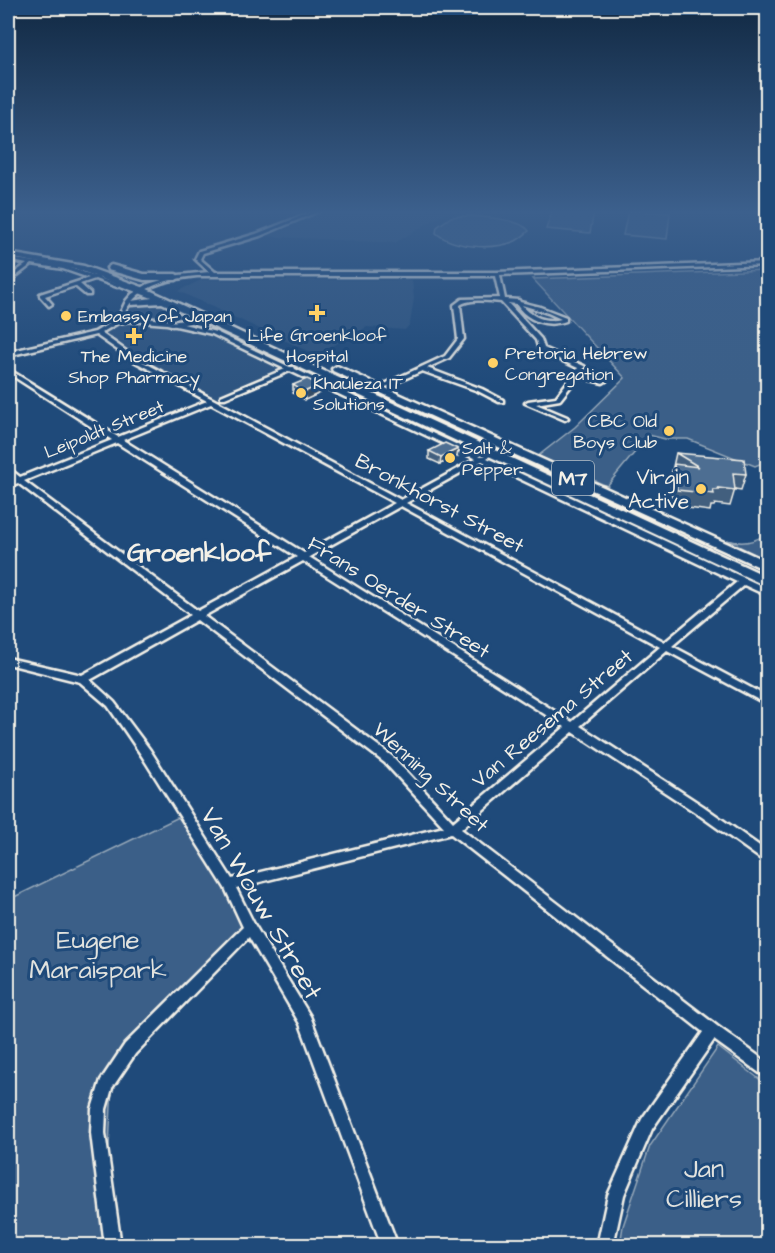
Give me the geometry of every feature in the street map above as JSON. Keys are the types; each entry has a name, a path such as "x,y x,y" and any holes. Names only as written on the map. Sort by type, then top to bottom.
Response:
{"main road":[{"name":"M7","path":"88,269 150,290 379,388 768,567"},
{"name":"M7","path":"112,269 150,290 164,301 366,394 487,456 601,505 768,584"},
{"path":"116,269 144,278 176,277"},
{"path":"134,303 147,300 164,301"},
{"path":"176,324 195,320 229,331"},
{"path":"447,420 454,427 491,444 487,456"},
{"path":"487,456 502,450 514,451"},
{"path":"576,494 589,494 600,490"},
{"path":"600,490 598,498 601,505"}],"street":[{"path":"8,287 12,277 22,269"},
{"path":"66,269 95,276 117,285"},
{"path":"195,274 202,269"},
{"path":"209,269 215,274"},
{"path":"119,320 126,303 176,277 195,274 497,274 619,269"},
{"path":"8,354 97,333 119,320 150,290 185,279 215,274"},
{"path":"497,274 503,300 540,342 541,349 582,367 558,399 528,403 565,418"},
{"path":"48,304 42,296 95,276"},
{"path":"78,284 88,294"},
{"path":"366,394 447,357 460,342 458,306 460,303 517,301 560,315 564,320 555,323 547,322 528,315 517,301"},
{"path":"119,320 176,324 214,333 487,456 768,593"},
{"name":"Bronkhorst Street","path":"97,333 135,359 768,702"},
{"path":"572,362 580,356"},
{"path":"223,397 292,368"},
{"path":"421,368 480,390 501,401"},
{"name":"Frans Oerder Street","path":"8,372 573,727 699,808 768,859"},
{"path":"577,375 603,381"},
{"name":"Leipoldt Street","path":"8,485 212,400"},
{"path":"83,679 487,456"},
{"name":"Wenning Street","path":"8,472 389,760 453,829 711,1031 768,1072"},
{"name":"Van Reesema Street","path":"229,885 453,829 744,581"},
{"name":"Van Wouw Street","path":"8,661 83,679 111,704 146,753 229,885 250,928 309,1030 390,1245"},
{"path":"113,1245 98,1133 99,1109 106,1085 130,1049 250,928"},
{"path":"605,1245 616,1195 647,1124 711,1031"}],"shaded area":[{"name":"Life Groenkloof Hospital","path":"201,280 412,280 414,298 410,324 405,330 367,327 316,355 178,291"},
{"path":"149,293 292,368 212,401 97,333"}],"green space":[{"path":"767,270 767,461 755,466 688,439 665,439 649,435 607,486 538,456 575,427 625,378 533,279"},
{"path":"767,533 767,560 726,540 748,542"},
{"name":"Eugene Maraispark","path":"187,813 251,926 113,1063 105,1231 107,1245 8,1246 8,900"},
{"name":"Jan Cilliers","path":"718,1047 767,1085 767,1245 620,1245 623,1226 650,1146"}],"building":[{"path":"307,379 320,385 304,392 293,385"},
{"path":"445,443 458,449 441,457 429,451"},
{"path":"676,453 744,459 746,474 733,473 735,490 718,488 719,490 713,490 714,494 677,490 674,464 699,467"}],"place":[{"name":"Life Groenkloof Hospital","path":"317,313"},
{"name":"Embassy of Japan","path":"66,316"},
{"name":"The Medicine Shop Pharmacy","path":"134,336"},
{"name":"Pretoria Hebrew Congregation","path":"493,363"},
{"name":"Khauleza IT Solutions","path":"301,393"},
{"name":"CBC Old Boys Club","path":"669,431"},
{"name":"Salt & Pepper","path":"450,458"},
{"name":"Virgin Active","path":"701,489"}],"district":[{"name":"Groenkloof","path":"199,552"}]}
